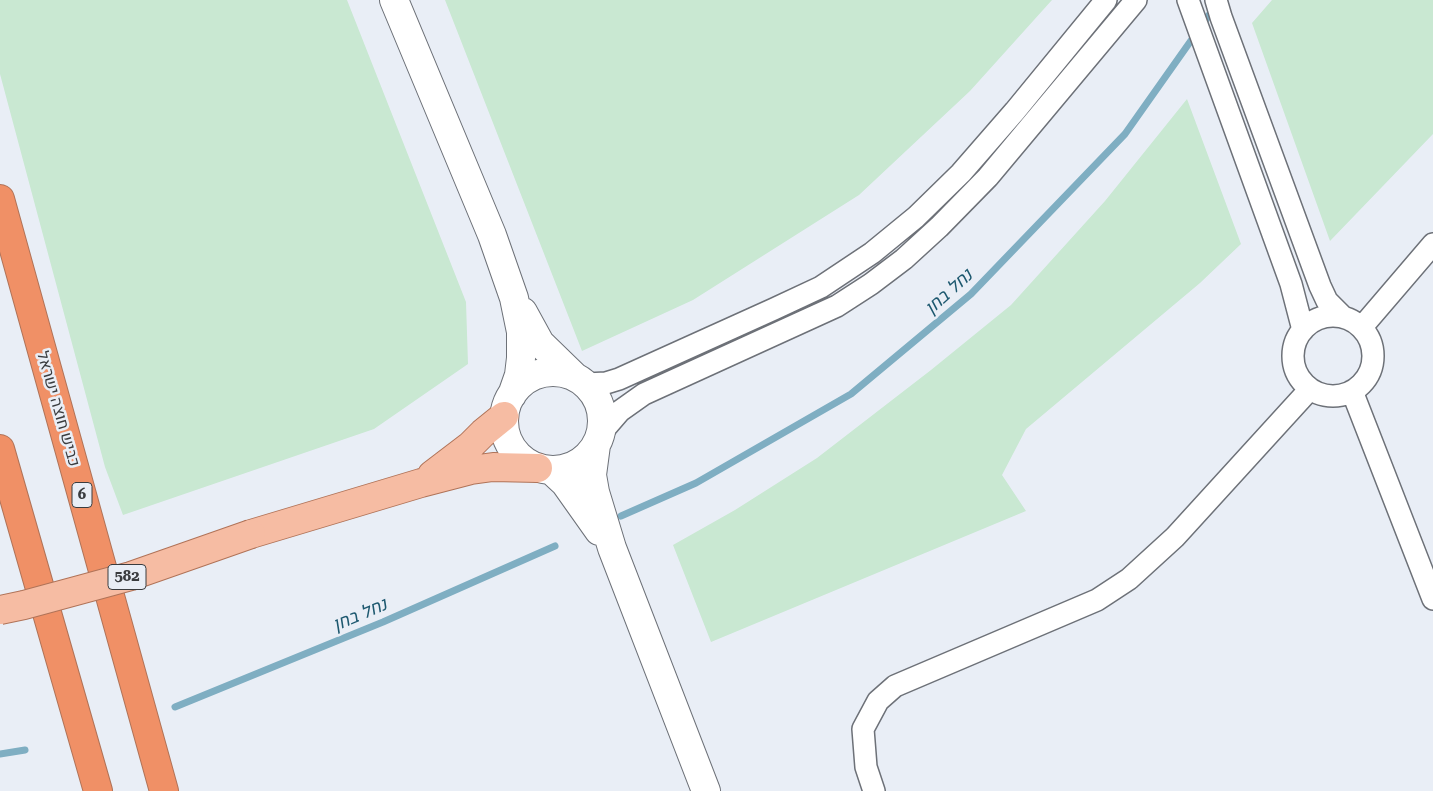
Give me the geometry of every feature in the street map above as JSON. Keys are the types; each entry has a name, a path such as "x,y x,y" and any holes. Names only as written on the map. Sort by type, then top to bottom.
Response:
{"highway":[{"name":"כביש חוצה ישראל","path":"0,200 164,791"},
{"path":"0,449 98,791"}],"main road":[{"path":"394,0 492,235 514,298 521,332 521,358 519,375 508,405 504,429 509,442 516,453 526,462 545,469 565,483 612,548"},
{"path":"514,298 540,343 594,394 600,406 602,419 592,475 595,492 612,548 706,791"},
{"path":"508,405 524,382 536,375 549,372 562,373 580,381"},
{"name":"582","path":"421,483 470,446 508,405"},
{"path":"545,469 565,469 577,464 588,456 598,439"},
{"name":"582","path":"0,610 131,576 251,534 471,470 493,467 545,469"}],"street":[{"path":"580,381 606,383 620,379 821,287 872,253 916,217 961,173 1015,111 1106,0"},
{"path":"598,439 620,411 644,394 837,306 871,284 904,259 939,227 988,177 1136,0"},
{"path":"1188,0 1291,284 1303,330"},
{"path":"1216,0 1320,286 1327,301 1352,322 1368,336 1372,345 1374,356 1372,366 1368,376 1361,385 1343,395 1331,396 1320,394 1310,389 1302,382 1296,372 1293,361 1296,339 1311,322 1321,318 1333,316 1352,322"},
{"path":"1352,322 1433,244"},
{"path":"874,791 866,767 863,729 878,702 889,691 895,686 1097,600 1129,579 1175,537 1310,389"},
{"path":"1352,391 1433,599"}],"green space":[{"path":"0,0 347,0 466,302 468,364 374,429 123,515 105,467 0,74"},
{"path":"445,0 1052,0 970,91 859,195 693,300 582,351"},
{"path":"1272,0 1433,0 1433,134 1330,241 1252,23"},
{"path":"1187,99 1241,244 1200,283 1026,429 1002,475 1026,511 711,642 673,545 735,510 817,458 1011,305 1105,201"}],"waterway":[{"name":"נחל בחן","path":"621,516 696,483 851,394 971,294 1125,134 1214,8"},
{"name":"נחל בחן","path":"175,707 383,622 555,546"},
{"name":"נחל בחן","path":"0,754 25,750"}]}
